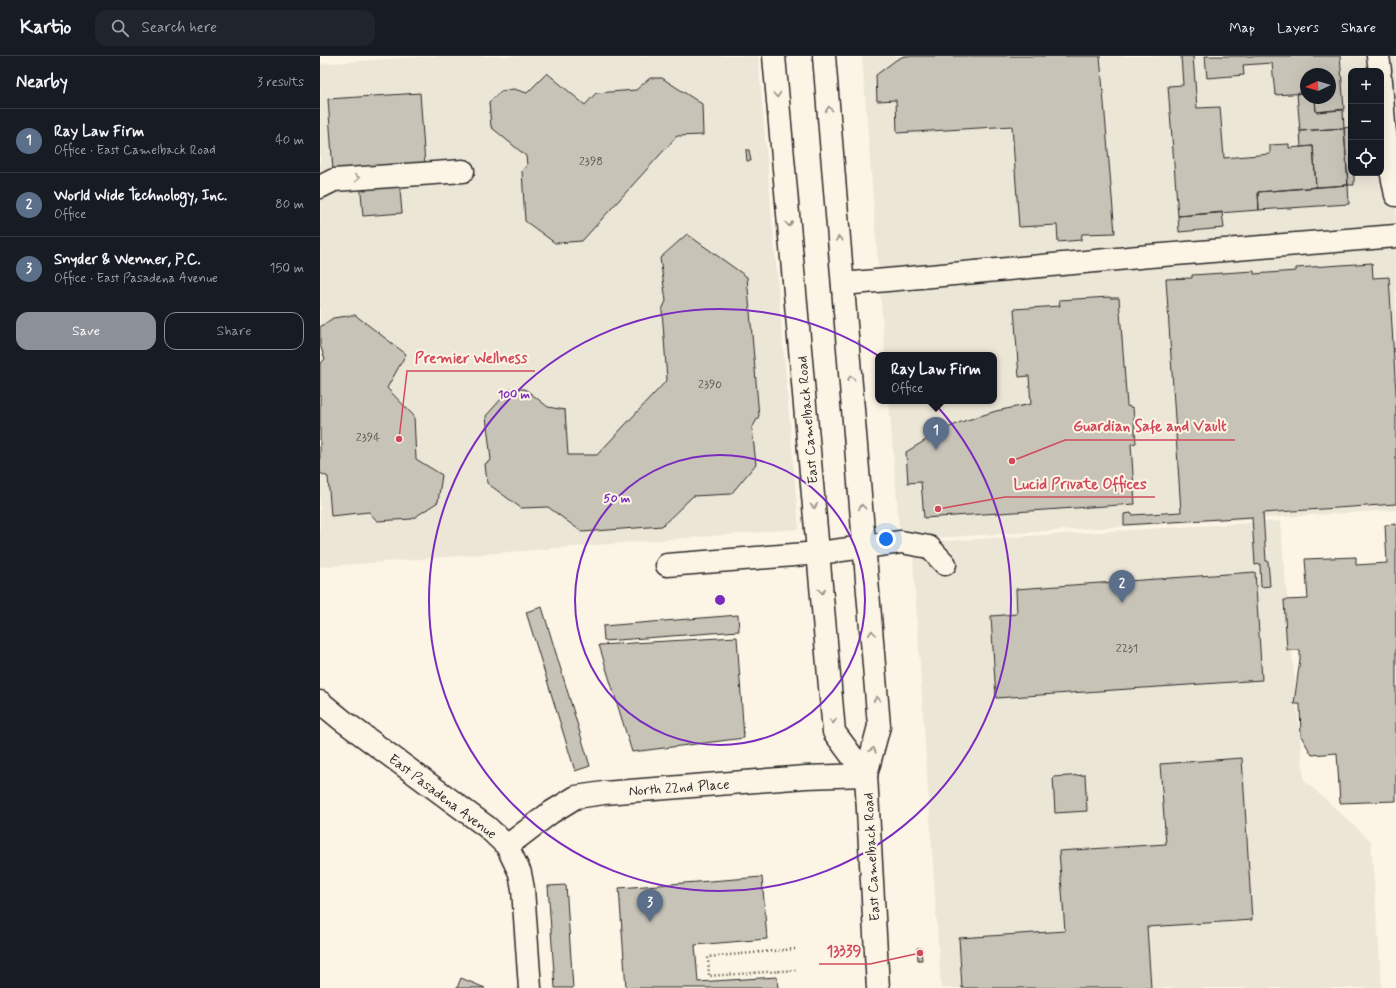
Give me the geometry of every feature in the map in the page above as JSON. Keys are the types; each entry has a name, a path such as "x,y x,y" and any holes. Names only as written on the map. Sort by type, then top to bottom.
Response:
{"main road":[{"name":"East Camelback Road","path":"774,56 834,732 866,775"},
{"name":"East Camelback Road","path":"824,56 879,726 866,775 878,988"},
{"path":"1378,56 1380,68"},
{"path":"1383,104 1388,155 1396,194"},
{"path":"320,187 334,180 340,179 462,171"},
{"path":"843,284 1158,255 1396,236"},
{"path":"667,565 819,553 901,542 929,547 945,564"},
{"name":"East Pasadena Avenue","path":"320,702 342,720 487,827 507,846 520,873 523,889 530,988"},
{"name":"North 22nd Place","path":"507,846 550,813 576,797 604,793 806,777 866,775"}],"path":[{"path":"795,949 708,956 709,976 796,970"}],"shaded area":[{"path":"430,56 758,56 799,529 320,567 320,64"},
{"path":"862,56 1396,56 1396,510 900,540 889,404 997,404 997,352 885,352"},
{"path":"1280,521 1304,780 1371,841 1382,988 941,988 912,543"}],"building":[{"path":"904,56 1100,56 1115,233 1082,234 1081,240 1058,242 1057,225 1019,227 1012,126 897,133 896,100 877,101 876,75"},
{"path":"1181,56 1193,56 1197,108 1220,107 1224,158 1270,154 1270,145 1289,144 1289,148 1313,146 1316,187 1258,192 1259,210 1178,216 1168,86 1183,85"},
{"path":"1205,56 1340,56 1344,109 1316,112 1315,104 1336,104 1336,68 1300,68 1300,93 1275,95 1272,63 1243,65 1244,75 1207,78"},
{"path":"547,73 585,105 596,93 636,90 650,78 662,78 702,104 703,135 677,136 582,241 555,243 525,221 522,171 527,165 526,156 491,127 489,102 501,91 514,89 527,93"},
{"path":"420,93 425,165 333,171 328,99"},
{"path":"1297,93 1300,93 1300,104 1315,104 1316,112 1343,110 1344,128 1300,131"},
{"path":"1348,127 1348,176 1354,176 1354,185 1348,185 1344,128"},
{"path":"1344,128 1348,185 1316,187 1313,146 1301,147 1300,131"},
{"path":"746,150 749,150 751,161 747,161"},
{"path":"398,166 402,213 363,216 359,169"},
{"path":"1348,185 1349,204 1259,210 1258,192"},
{"path":"1222,212 1224,228 1179,232 1178,216"},
{"path":"687,234 747,277 759,416 752,428 756,464 731,494 693,496 662,526 582,532 548,507 521,508 487,483 485,464 491,460 486,416 510,389 525,389 548,407 565,410 568,455 597,455 667,380 662,310 666,301 660,258"},
{"path":"1372,263 1373,278 1389,277 1396,393 1396,504 1263,513 1266,561 1268,561 1270,586 1261,587 1260,564 1255,565 1252,517 1124,525 1124,514 1131,513 1132,515 1181,512 1166,279 1192,278 1192,275 1254,271 1254,274 1296,271 1296,268"},
{"path":"1110,297 1119,298 1127,406 1133,408 1136,443 1131,444 1135,504 924,518 921,482 908,483 906,452 941,431 961,422 996,411 1031,404 1029,376 1019,377 1014,309 1060,306 1059,300"},
{"path":"355,315 406,354 387,388 414,416 416,459 442,475 438,502 412,519 377,521 369,512 331,516 328,477 320,473 320,364 325,359 320,345 320,327 333,318"},
{"path":"1396,524 1396,801 1340,803 1337,753 1312,755 1301,736 1300,704 1294,704 1300,650 1287,650 1284,600 1308,599 1305,559 1356,557 1356,565 1387,563 1385,525"},
{"path":"1255,572 1262,680 996,698 991,616 1017,614 1016,589"},
{"path":"542,607 590,766 575,771 526,612"},
{"path":"738,615 739,631 604,641 603,626"},
{"path":"737,637 744,738 632,752 599,645"},
{"path":"1242,758 1252,920 1147,927 1151,988 962,988 959,938 1065,931 1059,851 1166,844 1160,764"},
{"path":"1085,775 1087,811 1055,813 1053,777"},
{"path":"762,877 767,939 695,945 698,982 777,977 778,988 626,988 619,888"},
{"path":"566,885 573,988 555,988 548,886"},
{"path":"917,948 921,948 922,960 918,960"},
{"path":"461,978 485,988 457,988"}],"place":[{"name":"Premier Wellness","path":"399,439"},
{"name":"Ray Law Firm","path":"936,450"},
{"name":"Guardian Safe and Vault","path":"1012,461"},
{"name":"Lucid Private Offices","path":"938,509"},
{"name":"World Wide Technology, Inc.","path":"1122,603"},
{"name":"Snyder & Wenner, P.C.","path":"650,922"},
{"name":"13339","path":"920,953"}]}
